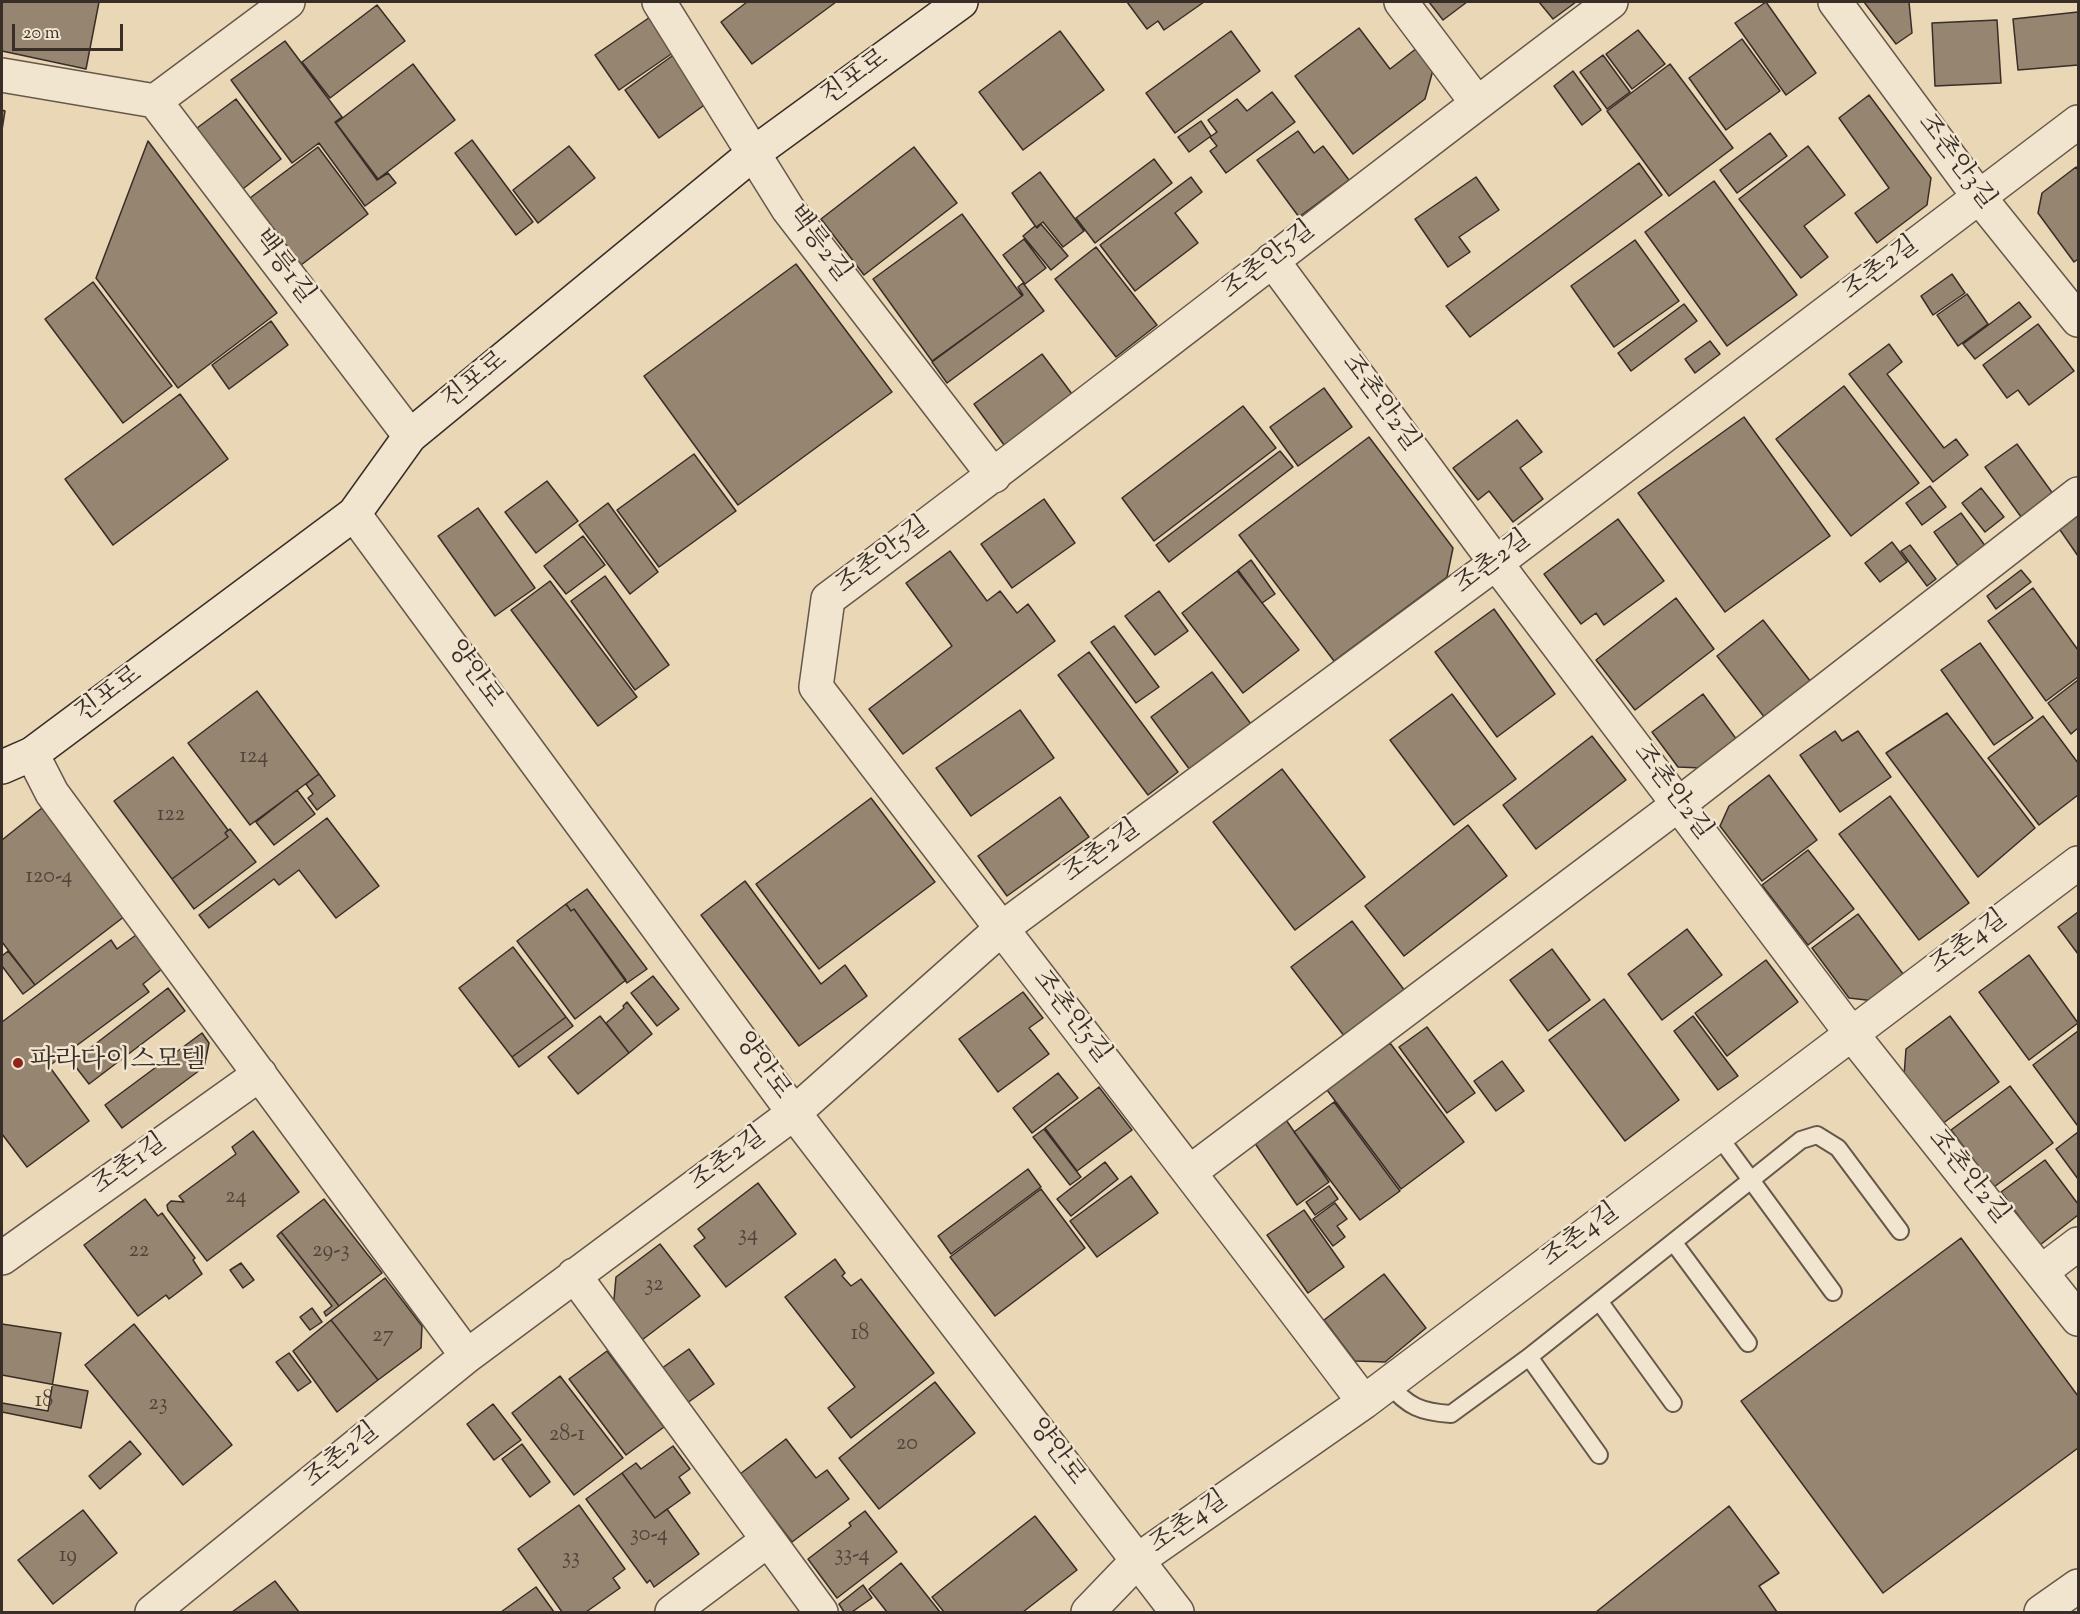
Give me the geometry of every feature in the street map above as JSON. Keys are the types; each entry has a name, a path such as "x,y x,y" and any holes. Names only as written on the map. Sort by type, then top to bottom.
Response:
{"street":[{"path":"2,75 155,101 288,2"},
{"name":"백릉2길","path":"659,2 788,208 994,476"},
{"name":"진포로","path":"2,767 32,754 354,514 410,436 754,153 961,2"},
{"path":"1401,2 1477,103"},
{"name":"조촌안5길","path":"1376,1392 1190,1172 816,687 828,599 994,476 1272,260 1611,2"},
{"name":"조촌안3길","path":"1835,2 1979,197 2079,320"},
{"name":"백릉1길","path":"155,101 410,436"},
{"name":"조촌2길","path":"152,1612 467,1356 794,1113 1001,929 1496,563 2079,123"},
{"name":"조촌안2길","path":"1272,260 1496,563 1851,1033 2079,1319"},
{"path":"1190,1172 1679,804 2079,494"},
{"name":"양안로","path":"354,514 794,1113 1177,1612"},
{"path":"32,754 52,793 467,1356"},
{"name":"조촌4길","path":"1088,1612 1138,1560 1376,1392 2079,863"},
{"name":"조촌1길","path":"2,1258 260,1074"},
{"path":"2041,1272 2079,1244"},
{"path":"574,1275 821,1612"},
{"path":"672,1612 768,1540"},
{"path":"2041,1612 2079,1586"}],"lane":[{"path":"1717,1134 1833,1292"},
{"path":"1376,1392 1429,1412 1451,1414 1530,1357 1801,1140 1818,1135 1838,1148 1900,1231"},
{"path":"1674,1243 1748,1343"},
{"path":"1599,1301 1673,1403"},
{"path":"1530,1357 1599,1455"}],"building":[{"path":"2,2 99,2 86,69 2,51"},
{"path":"747,2 836,2 752,64 721,22"},
{"path":"1127,2 1204,2 1164,30 1158,21 1147,29"},
{"path":"1429,2 1467,2 1443,20"},
{"path":"1539,2 1576,2 1553,19"},
{"path":"1766,2 1816,73 1786,95 1735,23"},
{"path":"1864,2 1909,2 1912,33 1896,44"},
{"path":"377,5 405,41 330,98 302,62"},
{"path":"2078,12 2078,65 2018,70 2013,19"},
{"path":"653,15 677,50 619,90 595,55"},
{"path":"1997,20 2001,83 1935,86 1932,23"},
{"path":"1359,28 1390,69 1417,48 1433,70 1425,99 1353,154 1295,76"},
{"path":"1638,30 1665,64 1632,89 1606,54"},
{"path":"1060,31 1104,90 1023,150 979,92"},
{"path":"1231,31 1260,71 1175,133 1146,93"},
{"path":"1742,39 1780,91 1726,130 1689,78"},
{"path":"285,41 342,117 335,122 377,180 388,173 396,183 365,206 319,143 292,163 231,80"},
{"path":"679,51 714,98 659,138 625,90"},
{"path":"1603,55 1630,92 1607,109 1580,72"},
{"path":"413,64 455,120 378,179 336,123"},
{"path":"1670,64 1733,148 1669,196 1607,111"},
{"path":"1573,71 1601,110 1582,125 1554,86"},
{"path":"1272,92 1295,122 1226,173 1210,151 1217,146 1210,137 1217,132 1208,120 1237,99 1247,111"},
{"path":"1869,95 1931,178 1927,205 1877,243 1855,213 1889,188 1839,118"},
{"path":"236,99 281,159 239,192 193,131"},
{"path":"2,110 5,111 2,130"},
{"path":"1201,121 1211,136 1189,152 1178,137"},
{"path":"1298,131 1314,153 1323,146 1349,180 1299,217 1257,160"},
{"path":"1770,133 1787,156 1737,193 1720,170"},
{"path":"472,140 533,222 516,235 455,153"},
{"path":"148,141 277,313 178,388 96,278"},
{"path":"569,146 595,178 538,223 513,190"},
{"path":"1808,146 1845,195 1804,226 1828,257 1801,278 1739,199"},
{"path":"318,147 368,214 301,265 250,198"},
{"path":"914,147 957,203 864,275 821,219"},
{"path":"1154,159 1172,183 1095,243 1076,218"},
{"path":"1639,163 1662,195 1470,337 1446,306"},
{"path":"2076,167 2078,170 2078,259 2074,262 2038,213 2042,193"},
{"path":"1040,172 1084,231 1063,247 1043,222 1036,227 1012,193"},
{"path":"1191,177 1202,192 1175,213 1198,243 1135,291 1100,245"},
{"path":"1476,177 1499,210 1459,237 1470,252 1448,267 1415,219"},
{"path":"1714,181 1797,295 1727,346 1645,232"},
{"path":"962,214 1022,296 932,361 873,279"},
{"path":"1041,224 1068,256 1051,270 1023,236"},
{"path":"1024,239 1046,268 1025,284 1003,255"},
{"path":"1635,240 1679,301 1614,347 1571,286"},
{"path":"1096,247 1157,325 1116,357 1055,279"},
{"path":"796,264 892,392 738,505 644,376"},
{"path":"1952,274 1965,293 1933,315 1921,296"},
{"path":"93,282 172,386 123,423 45,319"},
{"path":"1023,283 1044,311 947,383 932,362 1023,295 1018,287"},
{"path":"1967,294 1988,324 1958,346 1937,315"},
{"path":"2019,302 2031,317 1975,359 1963,344"},
{"path":"1684,304 1697,321 1631,371 1618,353"},
{"path":"271,321 288,345 229,389 212,365"},
{"path":"2038,324 2074,371 2029,405 2018,390 2007,398 1983,365"},
{"path":"1710,341 1720,354 1695,373 1685,359"},
{"path":"1889,344 1902,362 1887,374 1944,448 1956,439 1968,455 1933,482 1849,374"},
{"path":"1042,354 1078,402 1010,453 974,404"},
{"path":"1844,386 1919,483 1851,536 1776,439"},
{"path":"1324,388 1352,427 1298,466 1270,427"},
{"path":"180,394 228,459 113,545 65,479"},
{"path":"1243,406 1276,448 1154,541 1122,498"},
{"path":"1744,417 1830,536 1725,612 1638,493"},
{"path":"1517,420 1542,452 1520,468 1543,499 1513,522 1489,491 1478,500 1453,468"},
{"path":"1369,437 1453,548 1447,577 1334,661 1239,535"},
{"path":"2017,444 2056,498 2024,521 1985,467"},
{"path":"1280,451 1293,467 1169,562 1156,545"},
{"path":"694,454 736,511 659,567 617,510"},
{"path":"547,481 578,521 536,553 505,512"},
{"path":"1930,486 1946,507 1922,525 1906,503"},
{"path":"1981,488 2004,517 1985,532 1962,503"},
{"path":"1044,499 1075,543 1012,588 981,544"},
{"path":"608,503 658,572 630,594 579,525"},
{"path":"478,508 535,588 495,616 438,536"},
{"path":"1961,513 1986,547 1959,567 1934,532"},
{"path":"2078,513 2078,556 2058,527"},
{"path":"1618,519 1664,581 1604,625 1596,613 1581,624 1544,574"},
{"path":"583,536 605,565 566,594 544,566"},
{"path":"1892,542 1907,562 1880,582 1865,563"},
{"path":"1910,545 1936,579 1927,586 1901,551"},
{"path":"950,551 987,601 1000,591 1017,613 1028,604 1055,641 903,754 869,709 952,646 906,583"},
{"path":"1251,560 1275,594 1262,603 1238,570"},
{"path":"2021,570 2031,582 1996,609 1987,596"},
{"path":"1237,571 1299,650 1243,693 1182,613"},
{"path":"605,576 669,665 635,690 571,601"},
{"path":"550,581 637,697 598,726 511,610"},
{"path":"2033,588 2078,650 2078,677 2046,701 1988,621"},
{"path":"1159,591 1188,631 1155,655 1125,616"},
{"path":"1676,598 1714,649 1635,710 1596,660"},
{"path":"1494,609 1555,694 1497,737 1435,652"},
{"path":"1763,620 1811,682 1765,718 1717,656"},
{"path":"1114,626 1159,687 1136,703 1091,642"},
{"path":"1980,643 2033,718 1994,745 1941,670"},
{"path":"1089,652 1178,772 1148,795 1058,675"},
{"path":"1212,672 1251,724 1190,770 1151,717"},
{"path":"2078,680 2078,728 2071,734 2048,703"},
{"path":"257,691 319,774 250,825 188,743"},
{"path":"1452,694 1516,779 1454,825 1390,740"},
{"path":"1703,694 1737,740 1701,768 1678,767 1652,732"},
{"path":"1020,710 1054,758 971,816 936,768"},
{"path":"1947,713 2035,828 1978,877 1886,753"},
{"path":"2043,716 2078,763 2078,795 2039,825 1988,758"},
{"path":"1835,731 1842,741 1858,731 1891,777 1840,812 1800,755"},
{"path":"1592,736 1626,780 1536,849 1503,805"},
{"path":"173,757 228,830 225,833 228,837 172,879 114,801"},
{"path":"1282,769 1365,877 1295,930 1213,822"},
{"path":"319,774 335,796 317,810 308,798 313,794 306,784"},
{"path":"1769,775 1817,840 1762,881 1720,826 1729,806"},
{"path":"297,790 315,814 274,845 256,822"},
{"path":"1890,796 1969,903 1919,940 1839,834"},
{"path":"1060,797 1089,837 1007,896 978,856"},
{"path":"871,798 935,882 819,969 756,884"},
{"path":"42,808 125,916 35,985 2,942 2,840"},
{"path":"327,818 379,886 336,918 299,870 279,885 274,879 209,928 199,915"},
{"path":"1468,825 1507,876 1404,956 1365,906"},
{"path":"230,829 256,862 194,909 172,879 228,837 225,833"},
{"path":"1808,850 1854,909 1808,945 1762,885"},
{"path":"745,881 821,984 845,965 867,996 799,1046 701,915"},
{"path":"587,889 647,969 627,983 574,909 571,911 566,904"},
{"path":"566,904 571,911 574,909 626,980 575,1019 517,941"},
{"path":"2078,912 2078,954 2058,927"},
{"path":"1858,914 1906,978 1875,1001 1849,998 1812,948"},
{"path":"1352,921 1405,991 1345,1037 1291,967"},
{"path":"1687,929 1722,975 1662,1020 1628,974"},
{"path":"136,935 162,969 143,984 149,992 49,1066 89,1121 27,1167 2,1134 2,1022 111,940 117,949"},
{"path":"513,947 566,1017 512,1057 459,988"},
{"path":"1552,949 1590,1000 1548,1031 1510,980"},
{"path":"8,951 35,985 23,994 2,966 2,956"},
{"path":"2029,955 2078,1023 2029,1060 1979,992"},
{"path":"1766,960 1798,1002 1727,1056 1695,1013"},
{"path":"653,976 679,1009 657,1026 631,993"},
{"path":"168,988 185,1011 89,1084 72,1062"},
{"path":"1023,992 1043,1018 1029,1028 1049,1054 998,1092 959,1039"},
{"path":"1604,999 1679,1100 1625,1141 1549,1040"},
{"path":"627,1002 652,1034 629,1053 606,1023 624,1008"},
{"path":"600,1016 629,1053 578,1094 548,1057"},
{"path":"1693,1016 1738,1076 1718,1090 1674,1031"},
{"path":"1950,1016 1999,1082 1942,1124 1904,1076 1906,1049"},
{"path":"566,1017 573,1026 519,1067 512,1057"},
{"path":"1427,1027 1475,1093 1447,1113 1399,1047"},
{"path":"2078,1031 2078,1123 2077,1125 2033,1065"},
{"path":"202,1033 209,1043 204,1067 122,1128 105,1105"},
{"path":"1390,1043 1464,1142 1401,1189 1327,1090"},
{"path":"1502,1061 1524,1091 1496,1111 1474,1081"},
{"path":"1058,1073 1078,1098 1032,1133 1013,1108"},
{"path":"2010,1086 2053,1143 1994,1187 1951,1130"},
{"path":"1099,1087 1132,1130 1077,1171 1045,1128"},
{"path":"1334,1102 1400,1191 1360,1220 1294,1132"},
{"path":"1284,1117 1329,1182 1297,1205 1252,1139"},
{"path":"1044,1129 1081,1177 1070,1185 1033,1137"},
{"path":"253,1131 299,1192 207,1261 168,1210 167,1205 171,1201 184,1202 179,1196 236,1154 232,1147"},
{"path":"2078,1132 2078,1179 2056,1149"},
{"path":"2045,1160 2078,1204 2078,1215 2040,1245 2001,1192"},
{"path":"1105,1162 1118,1179 1071,1216 1057,1199"},
{"path":"1028,1169 1041,1187 951,1254 938,1236"},
{"path":"1131,1176 1158,1213 1097,1257 1070,1221"},
{"path":"758,1183 796,1234 726,1287 694,1246 705,1238 698,1229"},
{"path":"1329,1186 1338,1199 1315,1215 1306,1202"},
{"path":"1041,1189 1085,1248 995,1316 950,1257"},
{"path":"145,1199 158,1216 162,1213 195,1258 193,1260 202,1274 169,1299 166,1295 138,1316 84,1245"},
{"path":"324,1199 382,1273 339,1306 281,1232"},
{"path":"1335,1203 1347,1219 1337,1226 1345,1237 1333,1246 1313,1219"},
{"path":"1304,1210 1344,1267 1308,1293 1267,1235"},
{"path":"281,1232 339,1306 326,1316 324,1312 332,1306 277,1236"},
{"path":"1961,1238 2078,1396 2078,1448 1883,1593 1741,1401"},
{"path":"660,1244 700,1296 638,1343 613,1310 616,1277"},
{"path":"835,1259 845,1273 842,1276 851,1286 861,1279 934,1373 851,1438 828,1408 855,1387 785,1297"},
{"path":"241,1263 254,1280 243,1288 230,1270"},
{"path":"1384,1274 1426,1328 1385,1362 1355,1361 1324,1320"},
{"path":"385,1278 422,1326 421,1348 378,1380 331,1320"},
{"path":"312,1308 322,1322 310,1330 300,1317"},
{"path":"331,1320 378,1380 337,1412 293,1351"},
{"path":"2,1324 61,1333 48,1411 2,1403"},
{"path":"134,1324 232,1445 183,1485 85,1365"},
{"path":"689,1349 714,1384 680,1408 655,1373"},
{"path":"607,1351 664,1427 626,1455 569,1379"},
{"path":"289,1353 311,1382 298,1391 276,1362"},
{"path":"2,1375 88,1391 81,1428 2,1412"},
{"path":"560,1376 623,1458 574,1495 512,1413"},
{"path":"935,1382 975,1433 879,1509 839,1458"},
{"path":"493,1404 521,1440 494,1460 467,1424"},
{"path":"786,1439 816,1478 827,1470 849,1499 792,1542 740,1474"},
{"path":"130,1441 141,1454 100,1489 89,1476"},
{"path":"522,1444 550,1482 530,1497 502,1459"},
{"path":"673,1446 690,1469 679,1477 690,1493 655,1518 622,1473 636,1463 641,1469"},
{"path":"622,1473 655,1518 667,1509 699,1554 654,1587 650,1580 647,1583 586,1499"},
{"path":"579,1505 625,1569 613,1578 620,1588 586,1612 562,1612 518,1549"},
{"path":"1729,1506 1779,1573 1759,1586 1777,1612 1596,1612"},
{"path":"83,1510 117,1553 53,1604 18,1560"},
{"path":"865,1511 897,1552 837,1598 808,1559 851,1526 849,1523"},
{"path":"1035,1516 1077,1570 1023,1612 944,1612 932,1597"},
{"path":"901,1563 940,1612 887,1612 869,1589"},
{"path":"275,1581 299,1612 232,1612"},
{"path":"863,1585 872,1598 852,1612 844,1612 839,1604"},
{"path":"536,1587 554,1612 501,1612"}],"place":[{"name":"파라다이스모텔","path":"18,1063"}]}
